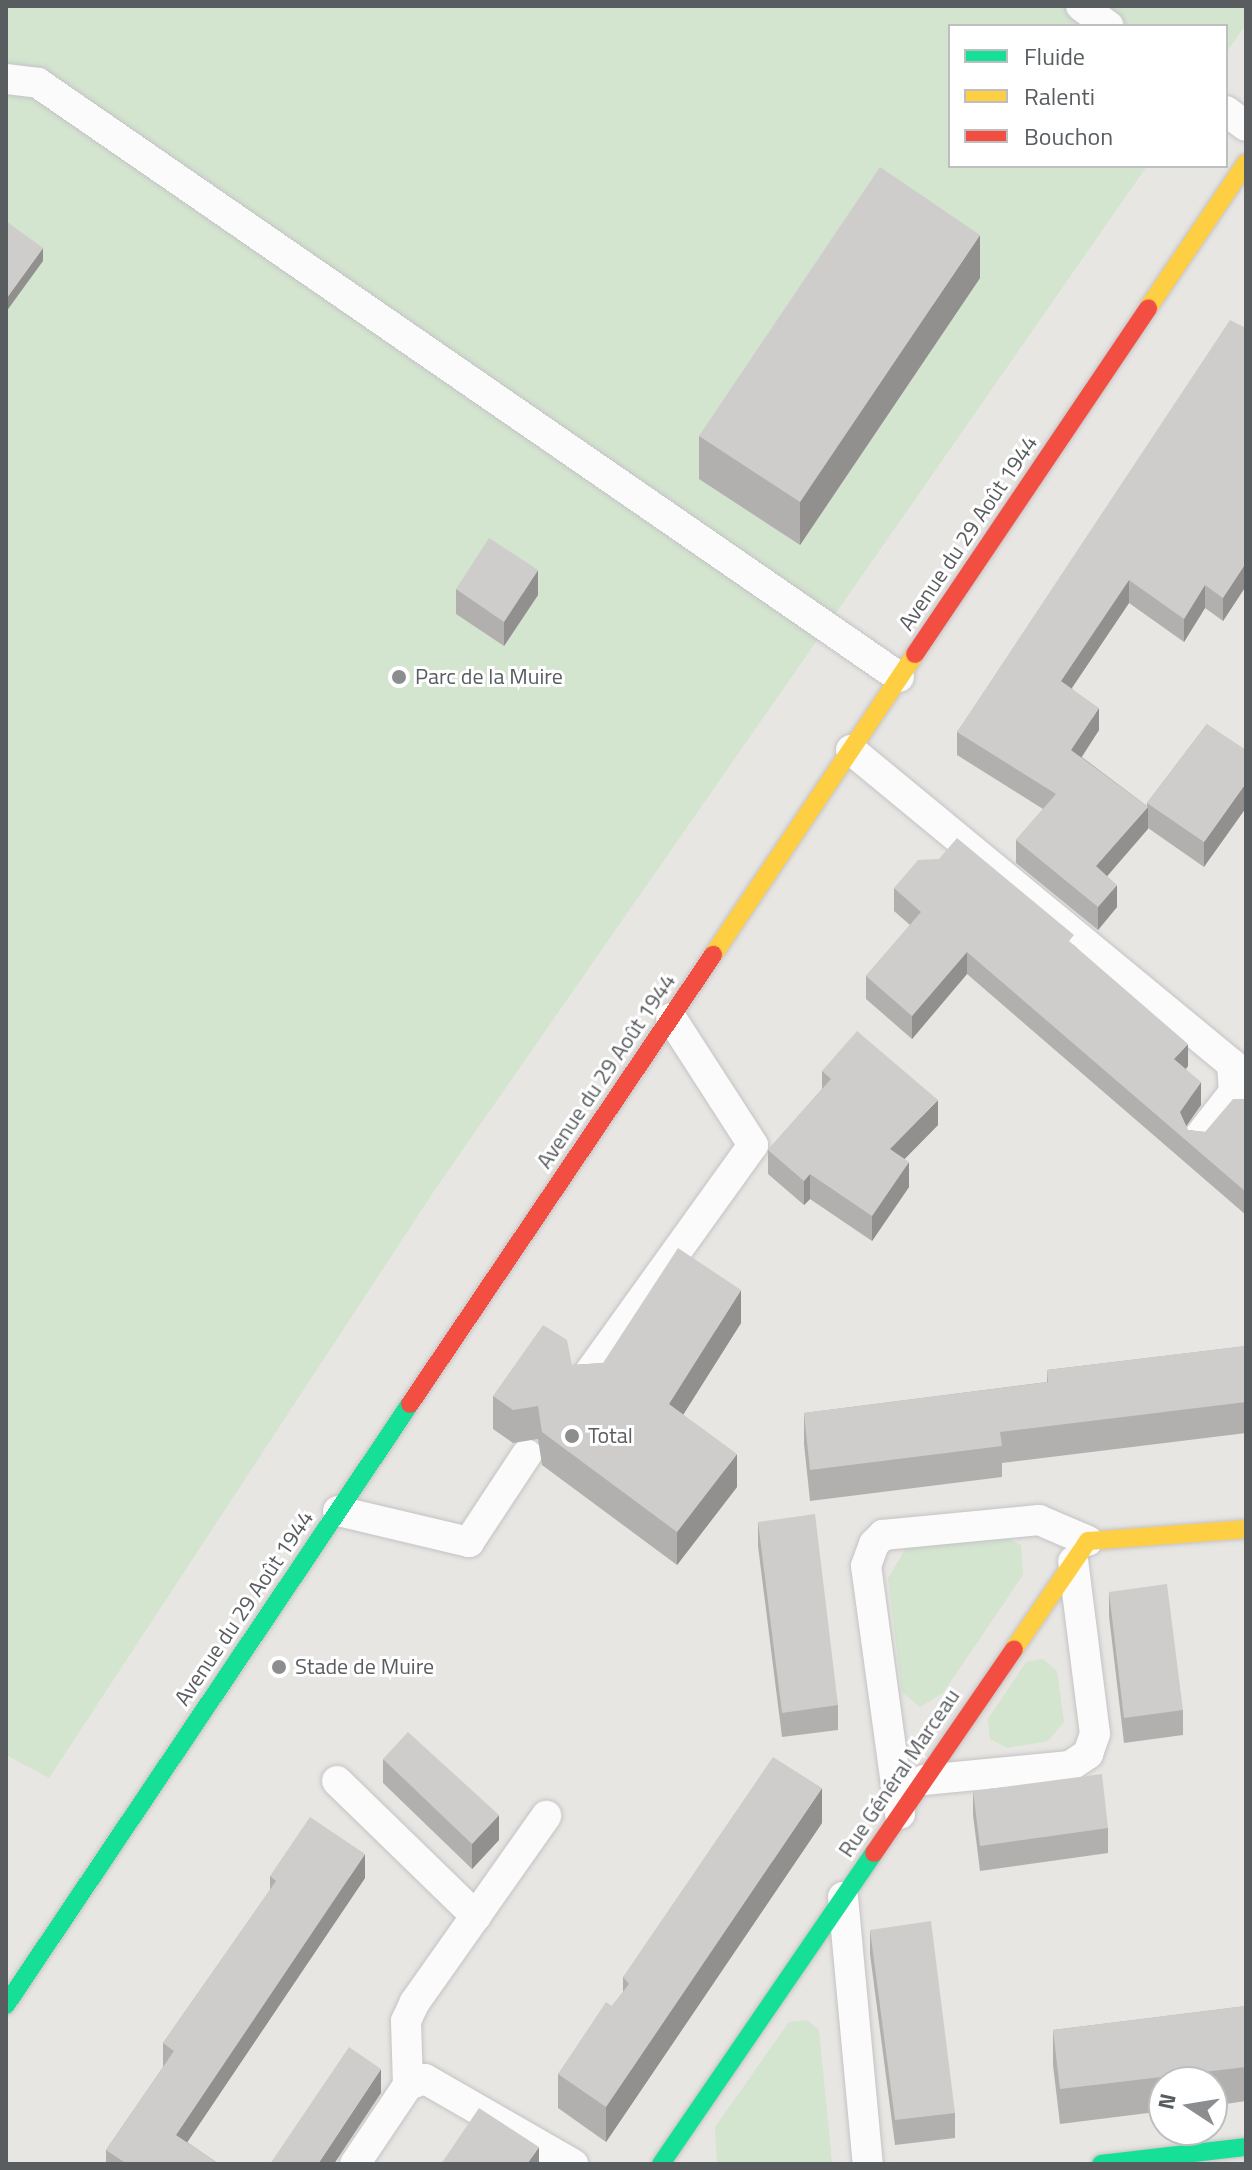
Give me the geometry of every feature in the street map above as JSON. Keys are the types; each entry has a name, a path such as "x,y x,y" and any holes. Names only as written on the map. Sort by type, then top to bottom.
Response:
{"main road":[{"name":"Avenue du 29 Août 1944","path":"6,2005 1246,163"},
{"path":"1080,1551 1246,1529"},
{"name":"Rue Général Marceau","path":"661,2164 1080,1551"},
{"path":"1101,2164 1246,2147"}],"lane":[{"path":"1081,6 1106,24"},
{"path":"6,79 38,83 899,677"},
{"path":"1228,112 1246,126"},
{"path":"851,750 1232,1064 1234,1092 1198,1138"},
{"path":"582,1383 753,1145 671,1018"},
{"path":"338,1511 469,1542 527,1454"},
{"path":"900,1814 866,1566 874,1544 883,1535 1039,1520 1080,1551 1095,1734 1088,1754 1070,1766 924,1780"},
{"path":"337,1781 476,1916"},
{"path":"355,2164 408,2085 406,2021 546,1816"},
{"path":"843,1897 868,2164"},
{"path":"408,2085 440,2082 573,2164"}],"green space":[{"name":"Parc de la Muire","path":"6,6 1246,6 1246,24 1228,50 1228,24 948,24 948,168 1146,168 436,1188 49,1778 6,1755"},
{"path":"997,1533 1021,1545 1023,1575 943,1693 920,1707 902,1692 888,1578 909,1543"},
{"path":"1043,1659 1057,1671 1064,1722 1048,1741 1007,1748 990,1739 988,1719 1026,1662"},
{"path":"807,2020 819,2030 832,2162 717,2164 715,2127 789,2022"}],"building":[{"path":"880,167 980,235 800,502 699,436"},
{"path":"6,221 43,248 6,299"},
{"path":"1230,320 1246,328 1246,563 1223,598 1205,585 1184,619 1129,580 1061,681 1099,708 1071,750 1148,807 1096,866 1117,885 1098,907 1016,840 1056,794 957,732"},
{"path":"489,538 538,570 504,622 456,589"},
{"path":"1207,724 1246,750 1246,783 1204,842 1147,803"},
{"path":"957,838 1074,935 1069,941 1188,1044 1174,1059 1201,1082 1180,1112 1188,1130 1205,1132 1233,1099 1246,1099 1246,1192 967,952 912,1016 866,976 921,912 894,888 918,860 939,859"},
{"path":"857,1031 938,1100 890,1149 909,1162 872,1216 810,1174 804,1181 768,1150 831,1079 822,1071"},
{"path":"678,1248 741,1290 669,1404 737,1454 677,1532 542,1432 538,1406 513,1410 493,1396 543,1325 567,1340 572,1365 603,1363"},
{"path":"1246,1346 1246,1402 1000,1432 1002,1446 810,1470 804,1413 1048,1382 1047,1370"},
{"path":"815,1514 838,1705 782,1713 758,1522"},
{"path":"1167,1584 1183,1710 1124,1718 1109,1592"},
{"path":"408,1732 499,1815 472,1844 383,1759"},
{"path":"773,1757 822,1788 606,2107 558,2074 606,2002 612,2006 629,1984 623,1977"},
{"path":"1102,1774 1108,1828 980,1846 973,1791"},
{"path":"310,1817 365,1854 176,2135 219,2164 127,2164 106,2150 174,2051 163,2043 276,1881 270,1876"},
{"path":"931,1921 955,2113 895,2120 870,1930"},
{"path":"1246,2006 1246,2067 1148,2066 1148,2079 1060,2089 1053,2030"},
{"path":"349,2047 381,2069 318,2164 270,2164"},
{"path":"479,2108 539,2147 527,2164 441,2164"}],"traffic: fast":[{"path":"6,2005 410,1404"},
{"path":"661,2164 874,1853"},
{"path":"1101,2164 1246,2147"}],"traffic: slow":[{"path":"1148,308 1246,163"},
{"path":"713,955 915,654"},
{"path":"1014,1649 1088,1541 1246,1529"}],"traffic: jam":[{"path":"915,654 1148,308"},
{"path":"410,1404 713,955"},
{"path":"874,1853 1014,1649"}],"place":[{"name":"Parc de la Muire","path":"399,677"},
{"name":"Total","path":"572,1436"},
{"name":"Stade de Muire","path":"279,1667"}]}
